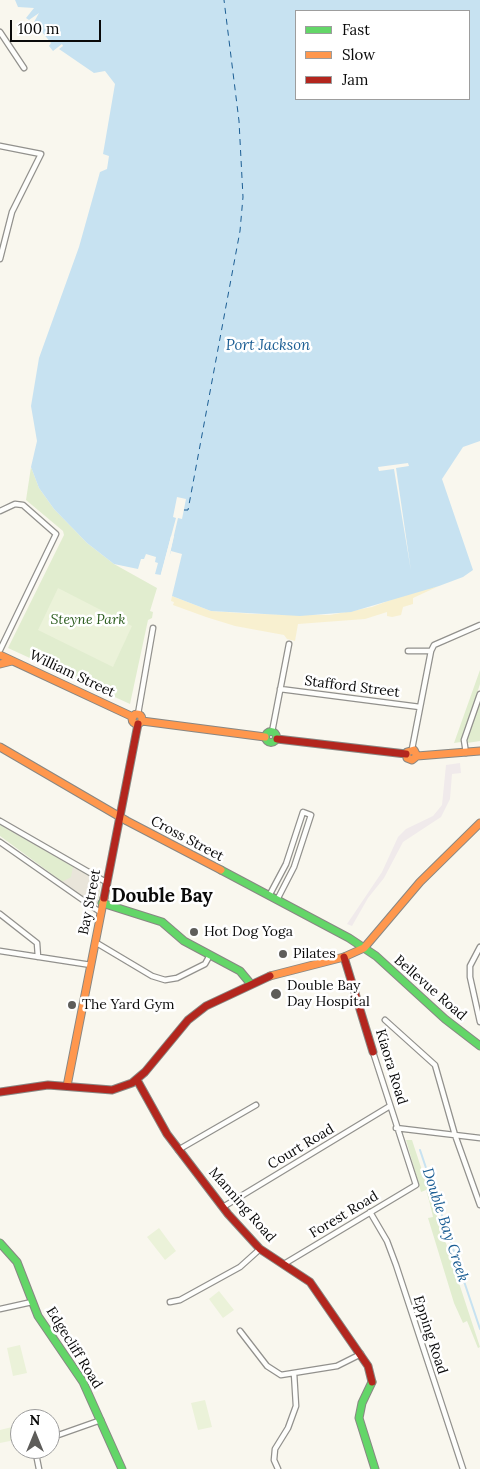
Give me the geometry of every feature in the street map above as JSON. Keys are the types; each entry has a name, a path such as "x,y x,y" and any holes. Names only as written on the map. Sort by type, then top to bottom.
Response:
{"street":[{"path":"0,32 24,68"},
{"path":"0,146 41,154 12,212 0,259"},
{"path":"0,511 10,505 20,504 54,531 55,538 0,650"},
{"path":"480,625 434,645 431,651 409,751 410,759 417,756 480,750"},
{"name":"Bay Street","path":"66,1086 138,719 153,628"},
{"path":"265,737 272,732 289,644"},
{"path":"408,651 431,651"},
{"name":"William Street","path":"0,654 138,719 265,737 270,743 277,739"},
{"path":"0,664 13,660"},
{"name":"Stafford Street","path":"280,690 420,707"},
{"path":"468,752 464,740 480,694"},
{"path":"272,732 276,735 277,739 409,751"},
{"name":"Cross Street","path":"0,747 119,817 350,938 364,948"},
{"path":"269,896 287,862 303,812 311,815 294,865 277,900"},
{"path":"0,821 106,882"},
{"path":"0,1092 35,1086 66,1086 98,1091 112,1090 137,1080 193,1015 250,983 278,972 344,956 364,948 420,882 480,823"},
{"path":"298,827 306,830"},
{"path":"0,842 100,912"},
{"path":"287,862 294,865"},
{"path":"102,903 162,922 184,941 240,971 250,983"},
{"path":"0,914 37,943 38,957"},
{"path":"95,942 161,980 172,980 192,972 205,964 210,955"},
{"path":"480,947 470,966 470,977 480,1022"},
{"name":"Bellevue Road","path":"364,948 445,1019 480,1046"},
{"path":"0,951 91,965"},
{"name":"Kiaora Road","path":"344,956 396,1128 416,1185"},
{"path":"384,1020 435,1065 455,1135 480,1205"},
{"name":"Manning Road","path":"137,1080 178,1150 223,1207 260,1248 315,1288 361,1354 371,1372 372,1382 362,1403 360,1426 375,1469"},
{"path":"178,1150 256,1105"},
{"name":"Court Road","path":"223,1207 390,1106"},
{"path":"396,1128 480,1138"},
{"name":"Forest Road","path":"284,1264 416,1185"},
{"name":"Epping Road","path":"370,1212 387,1241 396,1265 463,1469"},
{"name":"Edgecliff Road","path":"0,1243 17,1262 32,1302 43,1323 73,1365 101,1420 122,1469"},
{"path":"170,1302 180,1300 240,1267 260,1248"},
{"path":"0,1309 32,1302"},
{"path":"240,1331 268,1366 281,1375 337,1366 361,1354"},
{"path":"278,1469 274,1460 275,1449 288,1428 296,1406 294,1373"},
{"path":"60,1434 101,1420"}],"shaded area":[{"path":"460,763 461,773 452,774 450,799 441,817 403,842 384,878 368,898 352,926 347,924 382,872 398,837 406,829 433,816 442,805 446,765"},
{"path":"73,867 101,883 97,905 94,905 62,882 71,877"}],"green space":[{"name":"Steyne Park","path":"31,467 39,488 54,509 87,543 114,564 157,588 150,611 153,612 152,618 148,620 130,704 8,648 64,535 63,531 26,500"},
{"path":"58,588 132,626 113,667 38,630"},
{"path":"480,670 480,684 461,742 454,743"},
{"path":"480,703 480,741 467,743 467,740"},
{"path":"0,825 101,883 98,904 94,905 0,836"},
{"path":"406,1140 412,1140 480,1347 478,1348 467,1321 463,1323 454,1303 428,1218 433,1217 426,1190 421,1192"},
{"path":"159,1228 176,1251 165,1260 147,1237"},
{"path":"219,1291 234,1310 223,1318 209,1299"},
{"path":"20,1345 27,1373 13,1376 7,1348"},
{"path":"205,1400 212,1427 198,1430 191,1403"},
{"path":"10,1428 10,1441 0,1443 0,1430"}],"sand":[{"path":"439,586 413,598 413,604 403,607 401,615 387,616 387,612 365,619 298,624 295,641 287,639 284,635 235,626 206,617 173,605 174,602 171,601 172,596 211,611 254,614 330,615 372,607 409,593"}],"water":[{"name":"Port Jackson","path":"15,0 480,0 480,441 463,447 442,479 473,570 463,577 439,586 351,612 300,616 211,611 172,596 182,554 171,551 169,558 174,536 171,536 161,575 155,574 158,563 155,562 156,557 146,554 144,559 141,559 138,569 114,564 87,543 54,509 39,488 31,467 37,441 31,406 39,358 79,247 100,172 107,169 109,156 103,154 115,84 105,71 94,73 59,49 63,46 62,44 53,51 49,46 51,43 34,22 39,13 29,20 26,18 34,8 18,7"}],"pier":[{"path":"408,463 409,466 396,468 411,571 394,469 379,471 378,467"},
{"path":"177,497 186,499 182,519 178,518 168,561 163,576 160,577 176,518 173,517"}],"waterway":[{"name":"Double Bay Creek","path":"420,1150 480,1329"}],"ferry route":[{"path":"184,510 188,510 240,231 243,197 239,121 224,0"}],"traffic: fast":[{"path":"271,731 277,737 271,743 265,737 271,731"},
{"path":"221,870 349,938 376,956 445,1019 480,1046"},
{"path":"102,903 162,922 184,941 240,971 250,983"},
{"path":"0,1243 17,1262 38,1316 83,1382 122,1469"},
{"path":"372,1382 362,1403 359,1418 375,1469"}],"traffic: slow":[{"path":"0,655 133,717"},
{"path":"0,664 12,661"},
{"path":"135,714 139,714 142,719 139,724 135,724 132,721 132,717 135,714"},
{"path":"142,721 265,737"},
{"path":"0,747 127,821 221,870"},
{"path":"417,756 414,750 407,752 407,758 412,760 417,756 480,751"},
{"path":"270,976 344,957 364,948 420,882 480,823"},
{"path":"67,1086 104,898"}],"traffic: jam":[{"path":"104,898 138,724"},
{"path":"277,739 406,754"},
{"path":"344,957 373,1052"},
{"path":"0,1092 48,1085 112,1090 132,1083 145,1072 188,1020 206,1006 270,976"},
{"path":"137,1080 167,1134 228,1214 260,1249 310,1282 368,1366 372,1382"}],"place":[{"name":"Hot Dog Yoga","path":"194,932"},
{"name":"Pilates","path":"283,954"},
{"name":"Double Bay Day Hospital","path":"276,994"},
{"name":"The Yard Gym","path":"72,1005"}],"district":[{"name":"Double Bay","path":"162,897"}]}
